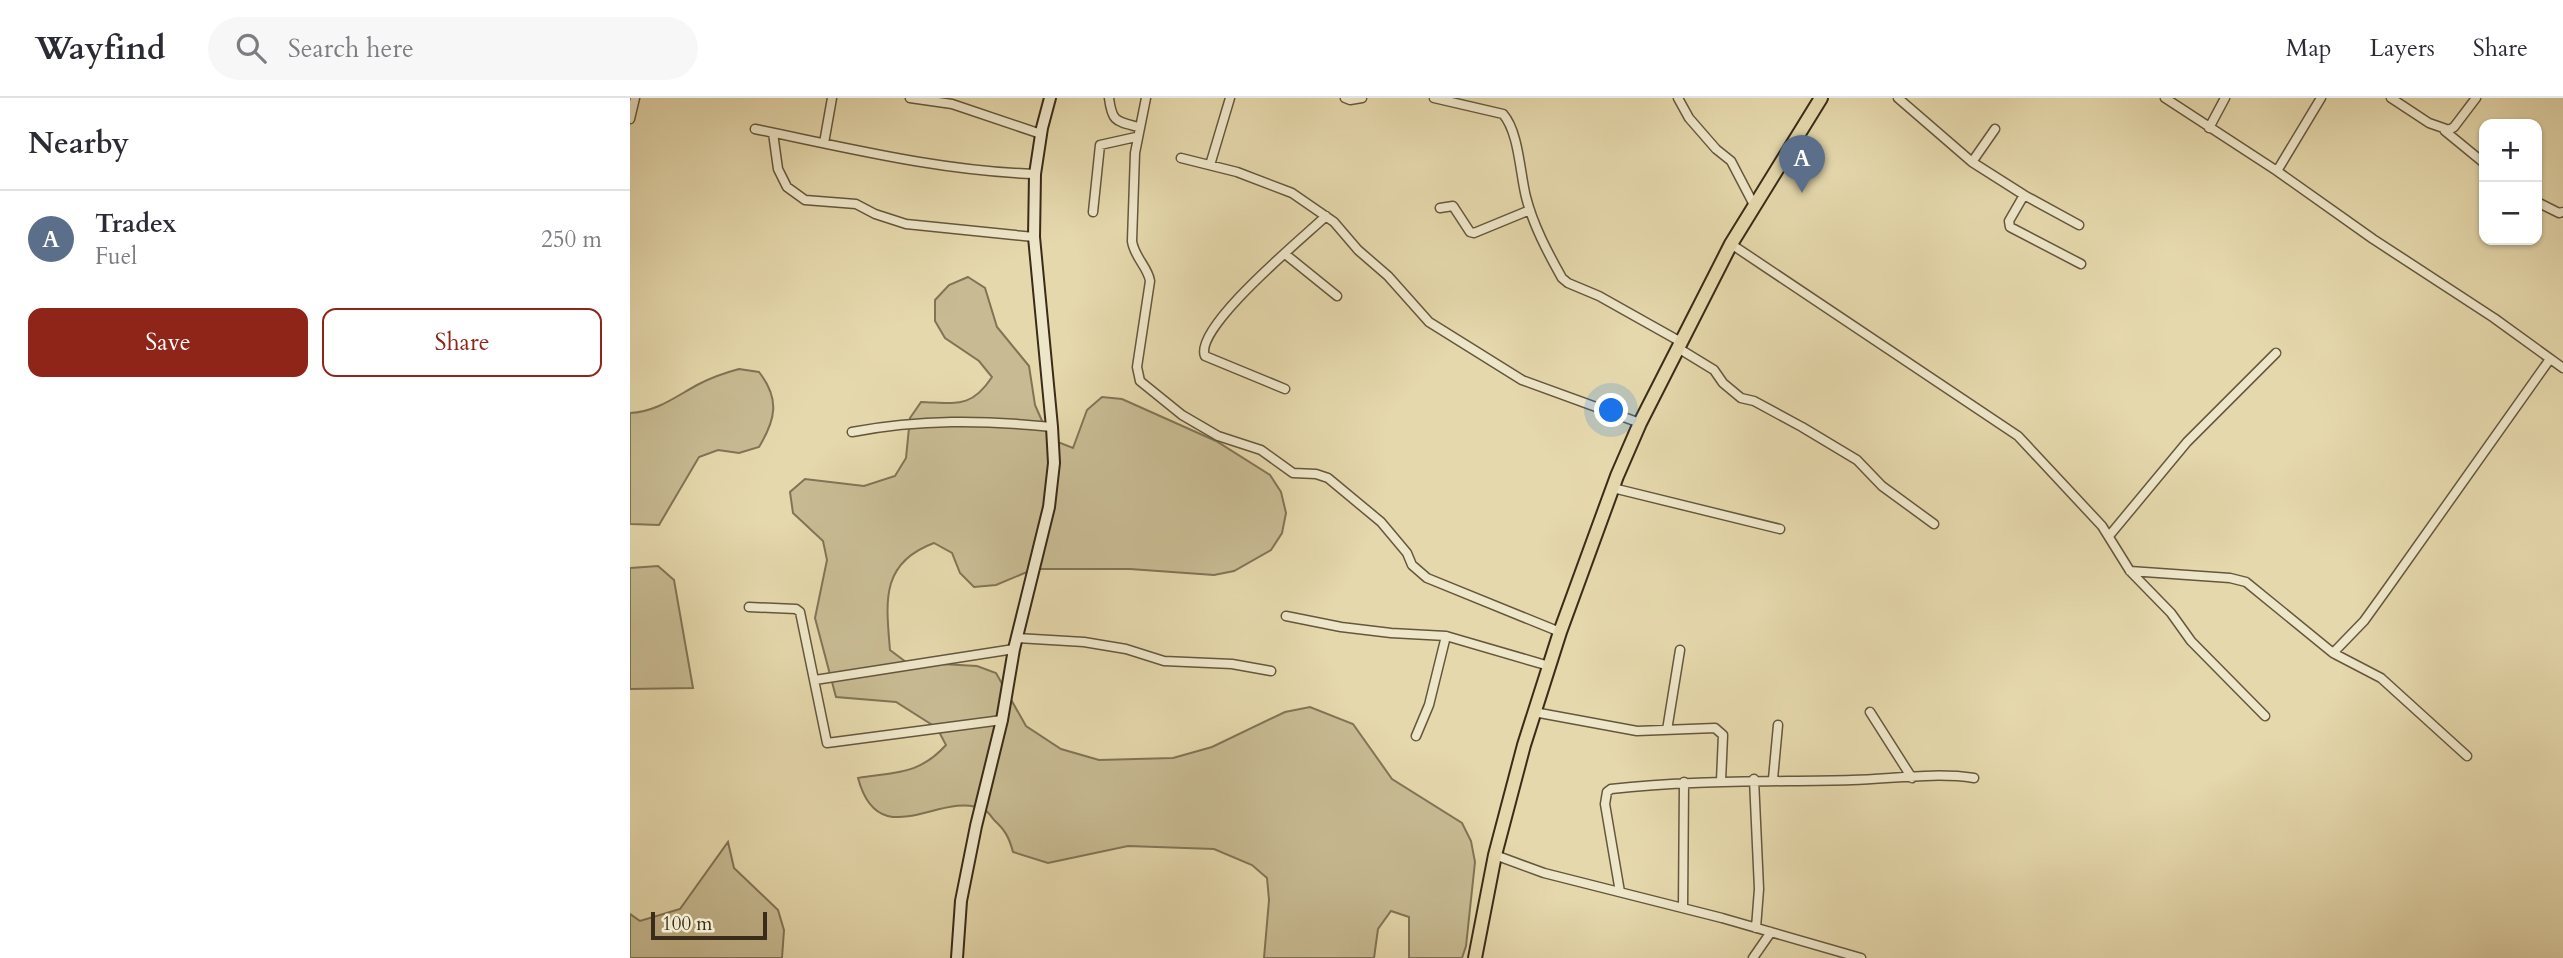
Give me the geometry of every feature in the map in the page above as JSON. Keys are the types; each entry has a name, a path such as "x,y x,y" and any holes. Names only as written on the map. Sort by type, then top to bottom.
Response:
{"highway":[{"path":"1475,958 1495,855 1534,712 1613,488 1640,423 1731,244 1821,98"}],"main road":[{"path":"957,958 961,901 976,825 1002,720 1016,643 1049,507 1054,463 1034,237 1035,174 1050,98"}],"street":[{"path":"630,118 635,98"},
{"path":"824,143 832,98"},
{"path":"910,98 952,104 1041,134"},
{"path":"1109,98 1113,118 1138,127"},
{"path":"1146,98 1136,137 1132,241 1133,251 1150,281 1137,366 1140,381 1182,415 1218,436 1261,450 1293,473 1316,474 1328,478 1381,522 1407,553 1412,565 1427,578 1560,632"},
{"path":"1210,165 1230,98"},
{"path":"1345,98 1362,98"},
{"path":"1678,98 1689,118 1716,149 1731,161 1754,205"},
{"path":"1898,98 1972,162 2079,225"},
{"path":"2165,98 2373,239 2494,317 2563,368"},
{"path":"2209,128 2225,98"},
{"path":"2277,172 2321,98"},
{"path":"2391,98 2442,129 2479,159"},
{"path":"2442,129 2449,130 2454,127 2476,98"},
{"path":"1437,99 1470,102 1503,114 1508,119 1530,210 1556,269 1568,283 1599,296 1680,345 1714,370 1723,383 1741,398 1754,401 1847,453 1882,486 1934,524"},
{"path":"755,129 899,160 979,171 1035,174"},
{"path":"1972,162 1995,129"},
{"path":"773,132 778,170 787,187 805,200 856,204 875,214 906,224 1034,237"},
{"path":"1093,212 1100,145 1136,137"},
{"path":"1181,158 1280,186 1326,216 1350,238 1366,258 1388,276 1429,322 1522,380 1640,423"},
{"path":"2024,195 2009,221 2010,227 2081,264"},
{"path":"2542,204 2559,213 2563,212"},
{"path":"1440,208 1453,205 1470,232 1474,233 1530,210"},
{"path":"1285,389 1205,356 1203,352 1210,331 1233,303 1326,216"},
{"path":"1731,244 2018,436 2109,536 2130,571 2171,613 2191,641 2266,716"},
{"path":"1286,254 1337,296"},
{"path":"2109,536 2187,442 2276,353"},
{"path":"2333,653 2372,610 2550,359"},
{"path":"852,432 891,424 927,422 988,421 1052,427"},
{"path":"1613,488 1780,529"},
{"path":"2130,571 2230,578 2246,582 2333,653 2381,678 2467,756"},
{"path":"749,607 800,612 825,741 830,744 1002,720"},
{"path":"1286,616 1341,628 1446,636 1549,666"},
{"path":"1416,736 1429,705 1446,636"},
{"path":"815,680 1016,643 1084,642 1126,649 1164,661 1232,664 1271,671"},
{"path":"1667,730 1680,650"},
{"path":"1534,712 1637,731 1715,728 1723,735 1721,781"},
{"path":"1870,712 1912,778"},
{"path":"1773,779 1778,725"},
{"path":"1620,892 1605,804 1607,792 1611,789 1754,779 1941,776 1975,778"},
{"path":"1754,779 1759,889 1756,928"},
{"path":"1683,908 1684,782"},
{"path":"1495,855 1544,873 1683,908 1861,958"},
{"path":"1753,958 1771,932"}],"shaded area":[{"path":"968,277 985,288 997,327 1029,366 1035,405 1050,439 1073,448 1087,410 1102,397 1122,399 1216,441 1270,475 1281,492 1286,513 1282,533 1271,550 1234,571 1214,575 1130,569 1034,569 996,585 974,587 960,573 952,553 934,543 916,551 895,573 888,600 890,650 906,662 977,666 996,673 1026,726 1061,749 1099,760 1173,758 1212,747 1285,712 1310,707 1353,724 1392,779 1462,823 1471,841 1475,862 1466,946 1462,958 1409,958 1409,917 1391,911 1378,929 1374,958 1264,958 1269,900 1267,878 1252,865 1214,849 1128,846 1048,863 1013,852 1004,831 983,809 966,805 895,817 880,813 868,801 858,778 916,767 936,755 946,745 937,728 896,702 836,697 815,618 827,560 823,541 793,513 790,492 805,479 864,486 895,476 906,458 910,418 921,402 962,402 977,395 984,387 992,377 979,361 945,338 935,321 935,300 949,285"},
{"path":"739,369 759,372 773,400 772,418 759,447 739,453 718,450 699,457 659,525 630,524 630,413 657,407 707,380"},
{"path":"658,566 674,580 693,688 630,689 630,568"},
{"path":"728,842 734,868 778,910 784,930 782,958 630,958 630,914 640,921 680,909"}],"place":[{"name":"Tradex","path":"1802,193"}]}
